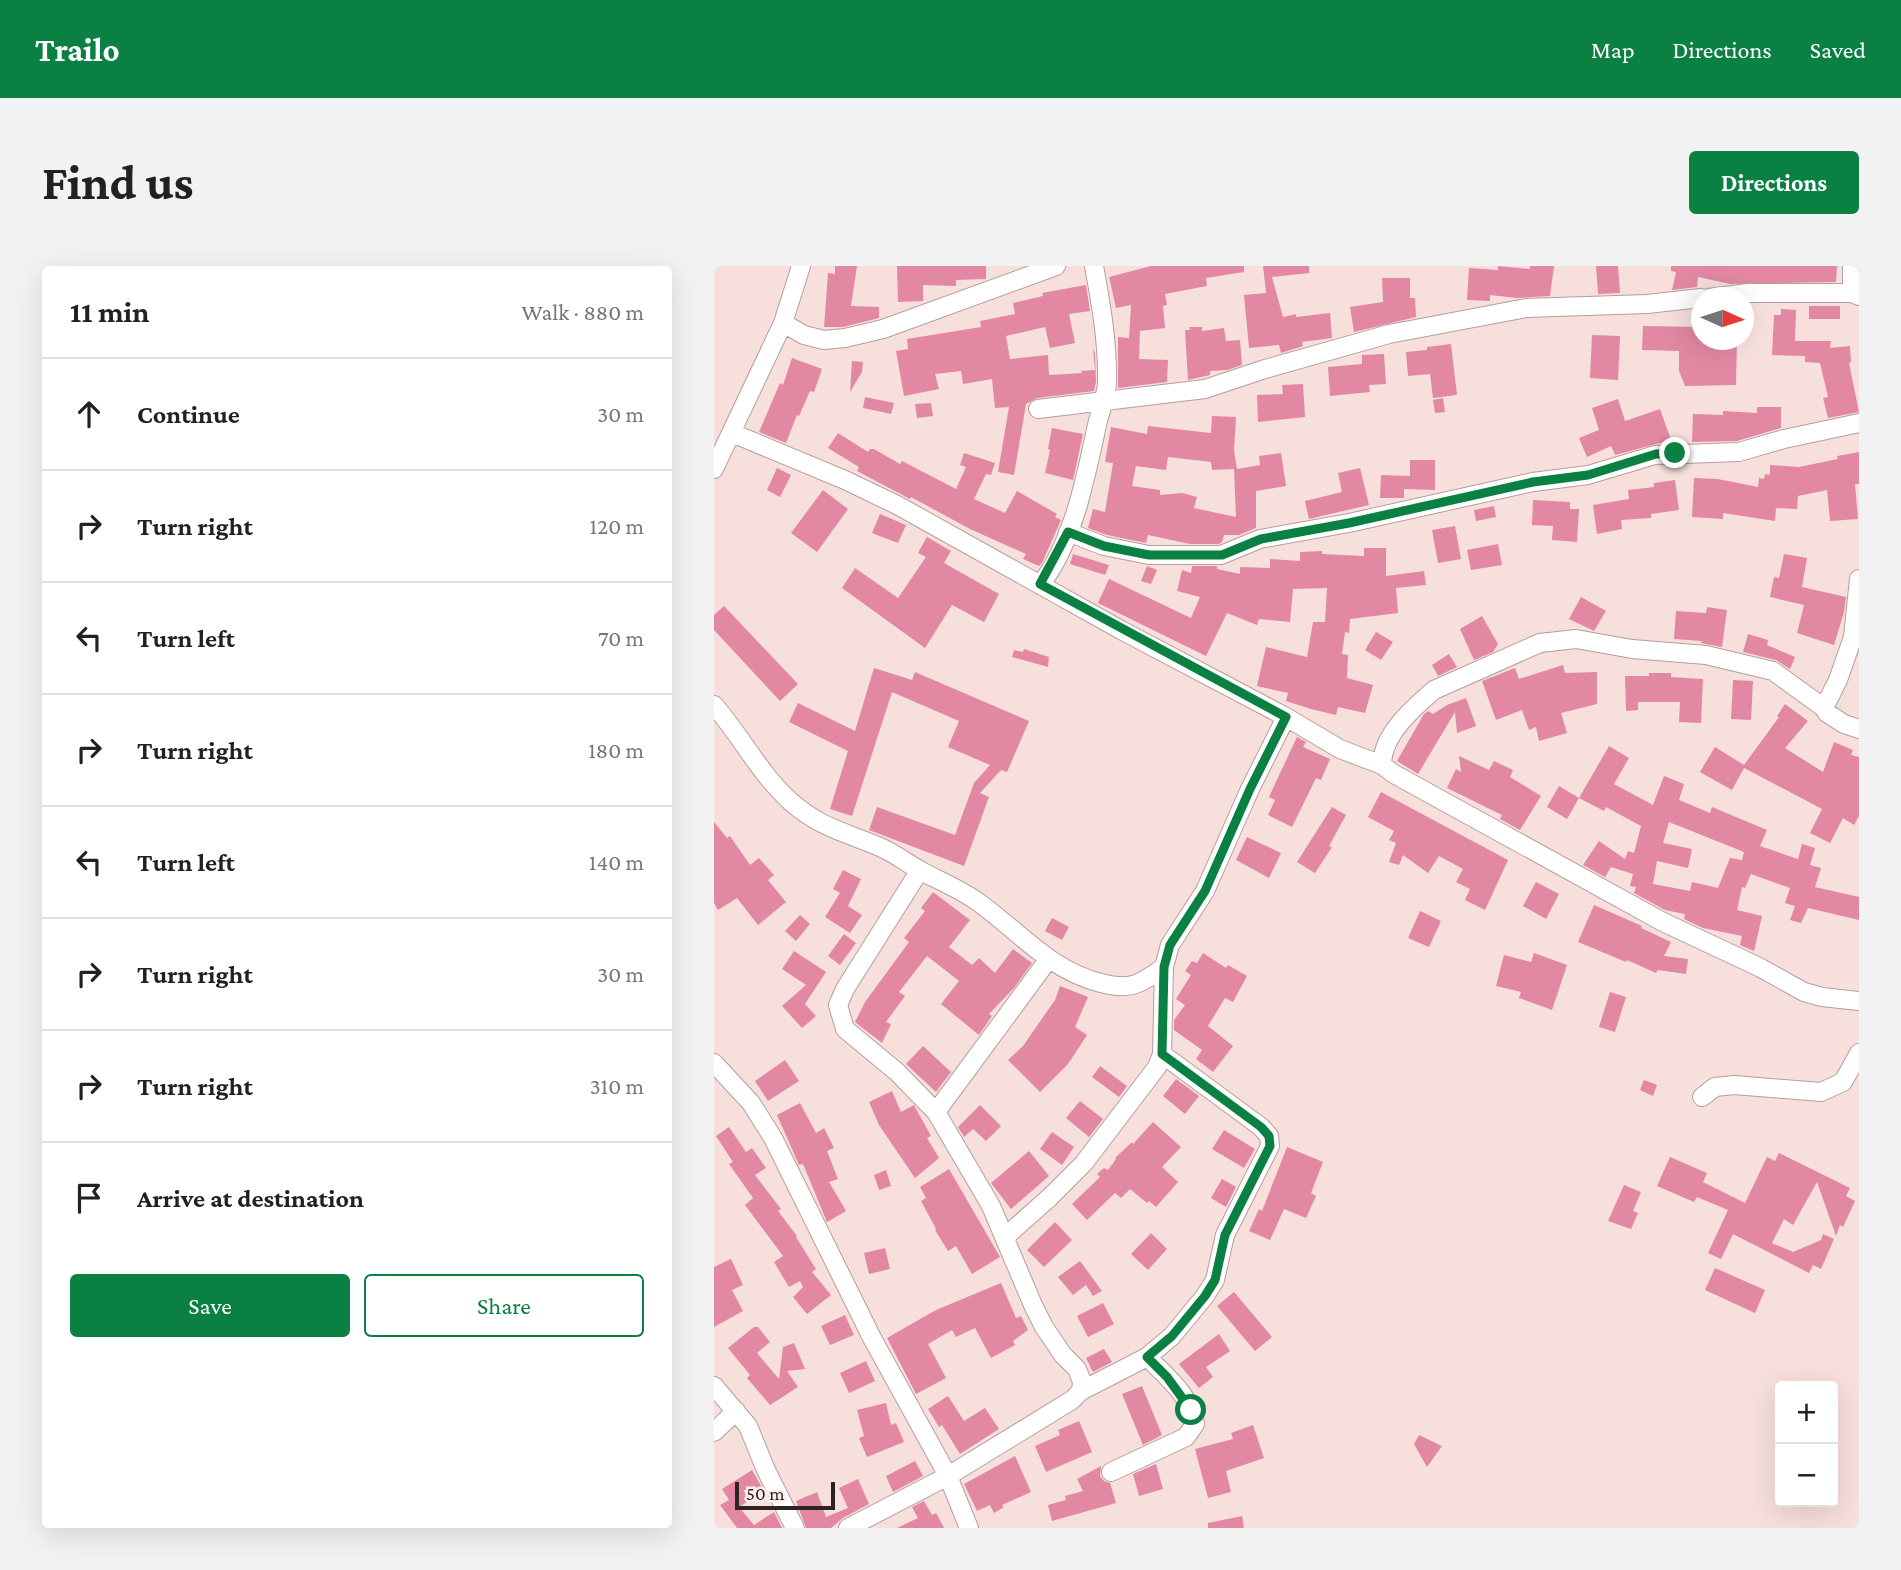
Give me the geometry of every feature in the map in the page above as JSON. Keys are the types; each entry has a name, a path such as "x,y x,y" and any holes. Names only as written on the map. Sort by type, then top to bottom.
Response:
{"street":[{"path":"714,469 783,323 801,266"},
{"path":"783,323 804,335 824,340 845,338 883,329 1053,266"},
{"path":"1040,584 1068,532 1088,467 1107,385 1102,307 1094,266"},
{"path":"1754,293 1855,295 1852,266"},
{"path":"1038,409 1205,389 1389,334 1526,308 1647,304 1691,299"},
{"path":"1068,532 1104,546 1149,555 1222,555 1261,539 1349,523 1533,482 1588,475 1656,454 1739,452 1784,439 1859,424"},
{"path":"732,433 845,480 897,505 1340,749 1358,757 1382,758"},
{"path":"1824,708 1838,680 1853,637 1859,579"},
{"path":"1382,758 1399,725 1434,690 1540,643 1576,639 1632,649 1706,655 1773,671 1824,708 1827,713 1859,729"},
{"path":"714,705 769,780 810,818 881,848 975,899 1048,960 1069,972 1125,988 1140,984 1164,967"},
{"path":"1005,1237 1084,1163 1157,1067 1162,1054 1164,967 1170,945 1205,891 1250,789 1286,717"},
{"path":"1382,758 1394,774 1663,922 1762,968 1804,992 1859,1001"},
{"path":"920,870 845,989 838,1005 845,1029 897,1072 936,1112 985,1195 1044,1327 1063,1355 1077,1369 1082,1382 1081,1391"},
{"path":"936,1112 1048,960"},
{"path":"1702,1097 1715,1087 1734,1085 1821,1092 1843,1082 1859,1053"},
{"path":"848,1528 948,1476 1072,1401 1081,1391 1147,1357 1172,1336 1205,1296 1215,1280 1225,1235 1270,1146 1269,1136 1261,1127 1162,1054"},
{"path":"714,1063 751,1103 774,1138 891,1375 948,1476 969,1528"},
{"path":"1111,1472 1186,1437 1195,1424 1191,1410 1178,1391 1147,1357"},
{"path":"714,1386 748,1426 795,1528"},
{"path":"714,1432 736,1411"}],"building":[{"path":"835,266 857,266 851,306 879,307 879,318 843,327 824,327 828,273 835,274"},
{"path":"897,266 986,266 986,279 956,280 956,286 923,285 923,301 898,302"},
{"path":"1151,266 1244,266 1244,272 1206,278 1207,286 1165,294 1165,328 1140,331 1139,359 1168,360 1167,382 1118,388 1118,337 1129,338 1131,305 1116,308 1109,277"},
{"path":"1263,266 1309,266 1309,273 1272,277 1283,317 1330,313 1332,338 1302,342 1303,346 1281,353 1279,345 1249,348 1244,295 1266,293"},
{"path":"1498,266 1530,269 1530,266 1554,266 1550,296 1517,298 1490,295 1490,301 1467,300 1469,268 1498,270"},
{"path":"1596,266 1618,266 1620,293 1598,294"},
{"path":"1671,266 1837,266 1836,282 1730,284 1698,277 1697,287 1672,290 1676,272 1671,271"},
{"path":"1382,278 1410,278 1410,298 1415,298 1416,317 1354,332 1350,307 1383,302"},
{"path":"1086,285 1090,311 1069,314 1075,343 1050,348 1045,327 1006,336 1010,359 1048,355 1049,375 1095,370 1093,348 1095,354 1096,382 1094,391 1037,398 1026,404 1014,475 998,472 1009,407 995,408 992,379 963,384 961,371 935,374 939,389 904,396 896,351 908,349 907,339 981,327 980,321 1015,314 1013,303 1043,296 1042,293"},
{"path":"1809,306 1840,306 1840,319 1809,319"},
{"path":"1781,309 1796,310 1795,341 1831,341 1830,348 1850,346 1849,363 1859,412 1828,418 1823,398 1828,397 1820,363 1805,362 1805,356 1772,355 1774,315 1781,315"},
{"path":"1643,326 1691,327 1691,350 1737,350 1736,385 1685,386 1679,371 1679,351 1642,350"},
{"path":"1189,327 1202,327 1202,331 1224,328 1226,341 1240,340 1242,365 1227,370 1210,371 1210,375 1188,380 1185,330 1190,330"},
{"path":"1592,335 1620,336 1618,380 1590,378"},
{"path":"1451,344 1457,395 1433,398 1430,374 1408,376 1406,352"},
{"path":"1384,354 1386,384 1369,385 1370,392 1330,396 1328,367 1362,364 1362,355"},
{"path":"792,358 822,369 814,392 810,391 786,443 759,432 780,383 783,385"},
{"path":"852,361 863,362 862,372 850,392"},
{"path":"1303,384 1305,417 1258,422 1257,395 1283,394 1282,385"},
{"path":"865,397 894,403 891,414 863,408"},
{"path":"1443,398 1445,412 1435,413 1433,400"},
{"path":"1618,399 1625,421 1660,409 1671,440 1615,455 1611,446 1587,457 1579,438 1599,430 1592,408"},
{"path":"931,403 933,416 917,418 915,404"},
{"path":"1757,407 1781,407 1781,428 1737,441 1692,442 1693,414 1723,415 1723,411 1757,413"},
{"path":"1212,416 1236,417 1234,451 1237,469 1260,465 1259,456 1281,453 1286,486 1256,491 1256,528 1239,535 1224,535 1219,544 1190,544 1148,535 1146,543 1088,528 1093,509 1105,512 1113,463 1105,462 1111,427 1147,434 1148,426 1211,433","holes":["1168,457 1211,462 1212,470 1234,469 1236,517 1194,508 1197,497 1182,493 1160,495 1160,490 1132,486 1136,466 1166,470"]},
{"path":"1052,428 1083,434 1073,480 1045,473"},
{"path":"838,433 868,452 874,449 956,489 966,467 960,465 964,453 995,463 991,475 986,474 974,499 1005,513 1017,491 1057,514 1055,517 1061,520 1042,563 1039,566 1023,559 1026,554 970,529 857,471 859,467 828,448"},
{"path":"1859,452 1859,484 1855,484 1858,519 1830,521 1827,490 1798,496 1797,509 1776,508 1775,521 1723,513 1723,519 1692,517 1694,478 1718,479 1758,487 1759,478 1764,479 1765,474 1770,475 1770,465 1799,467"},
{"path":"1410,460 1435,460 1435,490 1404,489 1404,498 1380,498 1381,475 1410,476"},
{"path":"777,468 791,475 780,497 767,490"},
{"path":"1360,468 1369,505 1309,519 1305,501 1342,492 1338,473"},
{"path":"1675,480 1679,510 1651,514 1651,518 1621,520 1622,529 1597,534 1593,505 1629,499 1628,490 1654,487 1654,483"},
{"path":"823,490 848,509 817,552 791,533"},
{"path":"1533,500 1570,502 1570,509 1579,509 1577,542 1552,540 1553,526 1532,525"},
{"path":"1494,506 1496,517 1476,521 1474,510"},
{"path":"880,514 906,525 898,543 872,533"},
{"path":"1455,526 1461,559 1438,563 1432,530"},
{"path":"927,537 951,551 944,563 999,594 984,622 952,605 925,648 842,588 855,568 898,598 926,557 918,553"},
{"path":"1498,544 1502,565 1471,570 1467,550"},
{"path":"1364,548 1386,548 1386,576 1424,571 1426,585 1396,588 1398,613 1350,619 1349,633 1345,632 1342,654 1348,655 1347,678 1373,685 1365,713 1338,707 1336,715 1311,709 1286,701 1288,693 1257,686 1266,647 1307,657 1313,622 1325,622 1327,588 1293,589 1290,622 1259,619 1257,625 1227,613 1206,656 1098,603 1109,579 1191,618 1200,597 1177,591 1182,570 1191,573 1192,566 1217,566 1217,569 1240,574 1240,567 1270,568 1270,559 1300,561 1300,552 1322,551 1322,554 1364,556"},
{"path":"1073,554 1109,565 1105,575 1070,564"},
{"path":"1784,554 1807,558 1802,587 1846,597 1834,645 1797,633 1804,605 1770,597 1774,577 1779,578"},
{"path":"1147,566 1157,570 1151,584 1141,581"},
{"path":"1581,597 1606,611 1594,631 1569,619"},
{"path":"724,606 798,684 780,701 714,630 714,615"},
{"path":"1707,607 1727,610 1722,647 1701,643 1702,641 1674,639 1676,611 1706,613"},
{"path":"1482,616 1498,644 1493,652 1474,660 1460,629"},
{"path":"1376,632 1393,642 1381,660 1365,650"},
{"path":"1748,634 1768,640 1767,645 1795,657 1790,669 1776,660 1743,652"},
{"path":"1024,649 1049,657 1048,667 1012,657 1014,650 1023,652"},
{"path":"1449,654 1457,667 1438,676 1432,665"},
{"path":"1563,665 1565,673 1597,672 1597,704 1561,713 1567,733 1539,741 1536,727 1529,730 1522,710 1496,720 1482,681 1515,668 1519,679"},
{"path":"874,668 912,680 915,672 1029,721 1007,772 1001,770 980,793 989,797 964,866 869,830 877,807 955,835 974,783 990,765 948,747 959,721 892,692 852,816 830,809 848,751 789,722 798,703 855,731"},
{"path":"1649,673 1671,673 1671,677 1703,679 1701,723 1679,722 1680,702 1638,702 1638,710 1626,711 1625,676 1649,676"},
{"path":"1733,680 1753,681 1751,720 1731,719"},
{"path":"1466,698 1476,726 1457,733 1455,712 1418,774 1397,761 1424,714 1428,711 1433,714"},
{"path":"1785,704 1808,721 1785,748 1823,772 1834,742 1853,750 1851,755 1859,757 1859,816 1854,825 1843,818 1830,843 1810,833 1822,809 1744,768 1732,790 1700,772 1715,747 1744,765 1779,717 1777,716"},
{"path":"1297,737 1306,742 1303,747 1330,759 1321,780 1316,778 1292,827 1268,815 1275,800 1269,797"},
{"path":"1609,746 1629,758 1614,784 1653,805 1664,776 1684,784 1679,800 1710,813 1712,807 1767,830 1760,846 1798,859 1802,844 1815,848 1810,865 1821,868 1815,887 1859,897 1859,920 1808,908 1801,923 1790,920 1795,906 1785,903 1790,888 1751,874 1745,888 1742,887 1737,910 1762,916 1754,951 1740,945 1742,936 1703,928 1684,919 1685,914 1665,910 1634,893 1636,887 1630,886 1633,874 1611,867 1605,877 1583,865 1599,841 1625,859 1628,851 1634,853 1641,826 1606,807 1604,811 1579,798","holes":["1669,822 1744,852 1742,860 1730,858 1718,888 1692,882 1690,891 1653,884 1657,861 1688,868 1692,849 1663,843"]},
{"path":"1459,756 1489,770 1494,761 1513,770 1510,777 1541,796 1520,830 1500,819 1502,815 1447,788 1456,769 1461,772"},
{"path":"1559,786 1579,798 1567,819 1547,807"},
{"path":"1381,792 1508,860 1485,910 1465,900 1470,889 1456,882 1463,869 1439,856 1428,873 1403,855 1399,865 1389,862 1396,843 1389,840 1394,831 1368,817"},
{"path":"1332,807 1346,815 1329,846 1332,847 1315,873 1297,862"},
{"path":"714,822 727,838 730,836 750,865 759,858 774,875 768,880 786,902 758,925 737,898 718,910 714,903"},
{"path":"1247,837 1281,853 1269,878 1236,860"},
{"path":"843,870 861,879 848,906 862,915 850,933 825,917 840,893 833,889"},
{"path":"1536,882 1559,894 1546,919 1523,906"},
{"path":"933,892 970,920 949,947 972,965 979,958 995,973 1013,949 1032,963 1014,988 989,1014 992,1016 979,1035 941,1004 959,981 927,956 899,992 905,996 886,1022 891,1024 882,1043 855,1022 865,1002 909,942 904,938 925,911 921,908"},
{"path":"1594,905 1671,942 1664,956 1688,959 1686,974 1658,970 1656,973 1578,942"},
{"path":"1420,911 1441,921 1429,947 1408,938"},
{"path":"800,915 810,924 796,941 785,931"},
{"path":"1052,918 1069,927 1062,940 1045,931"},
{"path":"844,934 856,943 840,965 828,956"},
{"path":"794,951 826,972 805,1004 816,1016 802,1028 782,1006 806,985 782,969"},
{"path":"1203,953 1226,968 1228,965 1247,976 1233,1002 1225,998 1208,1026 1233,1046 1213,1072 1196,1059 1202,1050 1174,1030 1174,1020 1185,1005 1176,999 1191,975 1185,971 1192,961 1197,963"},
{"path":"1534,953 1567,965 1552,1010 1519,998 1521,992 1496,986 1504,955 1531,962"},
{"path":"1060,986 1088,997 1075,1027 1087,1035 1068,1064 1040,1092 1008,1060 1023,1046 1055,1000"},
{"path":"1610,992 1626,997 1615,1032 1599,1027"},
{"path":"923,1046 951,1072 936,1092 906,1064"},
{"path":"785,1060 799,1081 768,1101 755,1081"},
{"path":"1100,1066 1127,1086 1119,1097 1092,1077"},
{"path":"1176,1079 1199,1096 1185,1114 1163,1096"},
{"path":"1644,1080 1657,1085 1653,1096 1640,1090"},
{"path":"892,1091 901,1112 914,1105 931,1136 927,1138 939,1158 915,1178 879,1125 869,1102"},
{"path":"1080,1101 1103,1119 1089,1137 1066,1118"},
{"path":"800,1103 816,1133 824,1128 834,1148 827,1151 838,1179 829,1182 846,1211 827,1222 803,1164 799,1165 777,1115"},
{"path":"980,1105 1001,1126 986,1141 973,1129 964,1137 958,1127"},
{"path":"1153,1122 1181,1147 1162,1167 1178,1182 1156,1207 1130,1189 1121,1198 1115,1193 1087,1220 1072,1204 1100,1177 1097,1174 1104,1168 1108,1170 1115,1158 1132,1142 1133,1144"},
{"path":"729,1127 746,1152 752,1148 766,1168 755,1175 781,1209 778,1211 797,1236 816,1269 812,1272 831,1295 807,1314 793,1297 803,1287 800,1281 789,1287 774,1262 783,1256 745,1205 753,1198 729,1164 733,1162 716,1136"},
{"path":"1224,1130 1255,1149 1244,1168 1212,1149"},
{"path":"1052,1132 1074,1147 1062,1165 1040,1149"},
{"path":"1287,1147 1323,1162 1311,1193 1316,1196 1306,1218 1284,1209 1270,1240 1249,1231 1259,1209 1262,1211"},
{"path":"1029,1151 1049,1176 1011,1209 991,1183"},
{"path":"1779,1153 1850,1188 1846,1196 1855,1201 1836,1236 1817,1182 1793,1225 1784,1219 1772,1243 1793,1252 1821,1240 1823,1234 1834,1239 1821,1269 1813,1265 1809,1273 1733,1234 1721,1259 1708,1253 1728,1210 1697,1197 1694,1202 1657,1186 1670,1157 1707,1173 1703,1182 1745,1203 1767,1157 1775,1161"},
{"path":"949,1169 1000,1257 972,1274 956,1246 948,1251 921,1201 926,1198 920,1187"},
{"path":"886,1170 891,1186 879,1190 874,1175"},
{"path":"1222,1179 1236,1187 1226,1207 1211,1198"},
{"path":"1624,1185 1641,1192 1633,1211 1638,1213 1631,1229 1608,1221"},
{"path":"1055,1222 1072,1240 1044,1267 1027,1250"},
{"path":"1151,1233 1167,1249 1148,1270 1131,1254"},
{"path":"885,1248 890,1269 869,1274 864,1253"},
{"path":"731,1259 743,1285 732,1290 743,1311 714,1327 714,1267"},
{"path":"1080,1261 1102,1291 1093,1296 1086,1285 1073,1295 1058,1277"},
{"path":"1715,1268 1765,1290 1755,1313 1705,1290"},
{"path":"1001,1283 1016,1318 1021,1316 1028,1330 1013,1341 1015,1345 991,1358 975,1328 956,1337 952,1330 928,1344 946,1378 916,1394 887,1338 936,1310"},
{"path":"1234,1292 1272,1337 1255,1351 1217,1306"},
{"path":"1103,1303 1114,1324 1088,1337 1077,1316"},
{"path":"845,1315 854,1335 830,1345 821,1326"},
{"path":"754,1327 758,1327 770,1342 757,1353 779,1379 783,1347 794,1343 805,1369 787,1371 798,1387 770,1405 747,1378 750,1375 728,1348"},
{"path":"1219,1334 1230,1351 1206,1367 1213,1377 1199,1388 1179,1364"},
{"path":"1104,1349 1112,1362 1093,1372 1086,1358"},
{"path":"866,1361 875,1381 849,1393 840,1373"},
{"path":"1142,1386 1162,1435 1143,1445 1122,1394"},
{"path":"948,1396 964,1421 985,1408 999,1429 960,1454 942,1425 939,1427 928,1409"},
{"path":"886,1403 891,1425 896,1423 904,1442 867,1457 859,1438 864,1436 857,1410"},
{"path":"1079,1421 1092,1452 1046,1472 1035,1446 1060,1435 1058,1430"},
{"path":"1253,1425 1264,1458 1226,1471 1231,1492 1208,1498 1195,1449 1233,1439 1231,1433"},
{"path":"1419,1435 1442,1446 1427,1467 1414,1444"},
{"path":"1015,1456 1031,1492 1002,1505 1004,1507 994,1513 990,1505 977,1511 964,1484"},
{"path":"915,1461 923,1476 893,1492 886,1476"},
{"path":"1156,1464 1163,1489 1139,1496 1133,1474"},
{"path":"1101,1466 1100,1476 1110,1483 1116,1503 1052,1521 1048,1505 1083,1491 1077,1479"},
{"path":"752,1470 764,1491 739,1507 754,1525 774,1512 782,1528 737,1528 720,1505 729,1500 722,1489"},
{"path":"858,1479 869,1504 831,1528 806,1528 796,1501 817,1492 826,1517 848,1508 839,1488"},
{"path":"924,1501 932,1515 936,1513 944,1528 897,1528 918,1518 912,1507"},
{"path":"1242,1516 1244,1528 1208,1528 1208,1523"}],"route":[{"path":"1191,1410 1167,1377 1147,1357 1172,1336 1215,1280 1225,1235 1270,1146 1269,1136 1261,1127 1162,1054 1164,967 1170,945 1205,891 1250,789 1286,717 1040,584 1068,532 1104,546 1149,555 1222,555 1261,539 1349,523 1464,495 1588,475 1625,466 1656,454 1675,453"}]}
